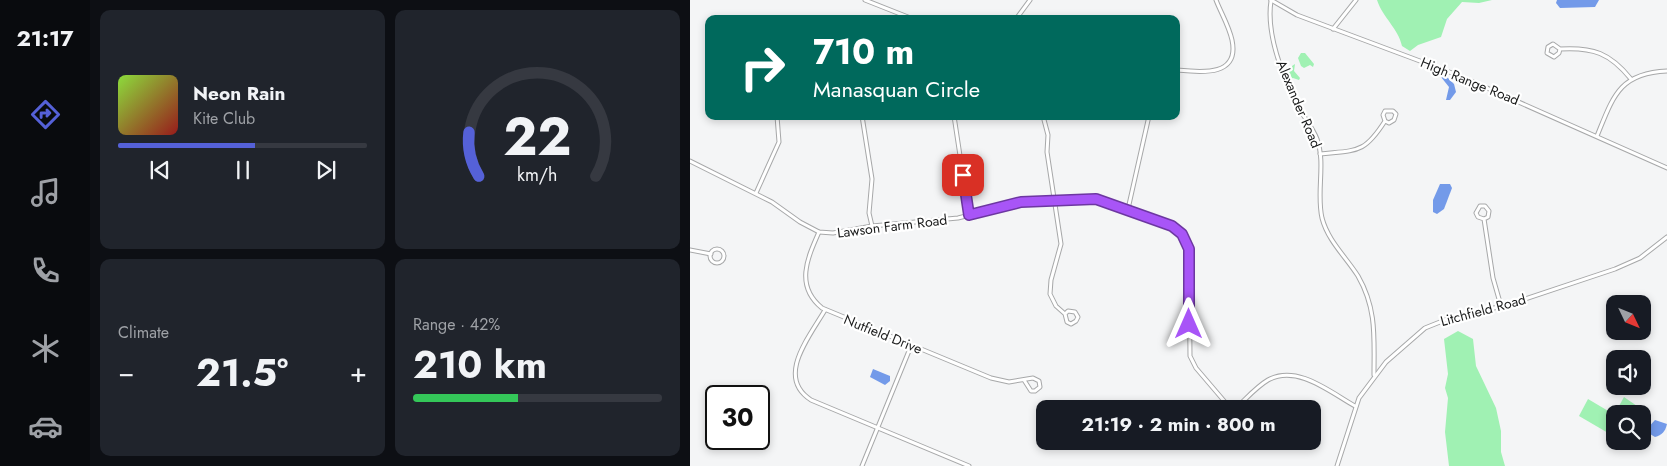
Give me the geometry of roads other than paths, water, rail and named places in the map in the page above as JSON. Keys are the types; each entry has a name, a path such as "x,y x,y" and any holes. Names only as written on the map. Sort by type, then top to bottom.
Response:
{"street":[{"path":"865,0 903,15"},
{"path":"1019,15 1030,0"},
{"path":"1180,70 1212,72 1221,68 1230,58 1233,49 1232,38 1216,0"},
{"name":"High Range Road","path":"1271,0 1297,15 1444,70 1667,168"},
{"name":"Alexander Road","path":"1271,0 1270,15 1277,49 1296,102 1317,139 1320,154 1323,219 1334,244 1360,280 1373,312 1374,376"},
{"path":"1333,29 1356,0"},
{"path":"1551,44 1557,45 1560,49 1558,55 1554,57 1547,53 1547,49 1551,44"},
{"path":"1560,49 1575,48 1605,55 1614,60 1631,80"},
{"path":"1596,136 1615,94 1631,80 1645,73 1667,71"},
{"path":"1320,154 1363,148 1373,140 1385,121 1384,113 1389,110 1396,114 1391,122 1385,121"},
{"path":"756,193 779,142 777,120"},
{"path":"863,120 872,179 869,209 872,226"},
{"path":"955,120 969,215"},
{"path":"1044,120 1048,135 1047,152 1061,244 1051,280 1050,294 1056,306 1065,314 1065,320 1068,324 1076,321 1078,317 1074,312 1068,311 1065,314"},
{"path":"1128,209 1148,120"},
{"name":"Lawson Farm Road","path":"690,161 756,193 820,232 833,233 872,226 942,220 1021,202 1096,199 1174,227 1186,240 1189,252 1189,352 1196,368 1223,400"},
{"path":"1480,206 1485,206 1489,211 1488,217 1484,219 1478,217 1476,213 1480,206"},
{"path":"1484,219 1493,278 1501,306"},
{"name":"Nutfield Drive","path":"820,232 806,269 805,282 812,298 825,310 1001,381 1038,379 1040,387 1036,392 1031,391 1024,380"},
{"name":"Litchfield Road","path":"1337,466 1355,406 1374,376 1409,341 1431,325 1450,318 1501,306 1628,264 1646,254 1667,237"},
{"path":"690,250 710,254"},
{"path":"714,250 718,250 723,253 723,258 716,262 711,258 710,254 714,250"},
{"path":"825,310 796,363 796,382 802,393 811,400 877,427 940,456 969,466"},
{"path":"862,466 911,346"},
{"path":"1246,400 1270,380 1290,375 1303,378 1355,406"}],"water":[{"path":"1557,0 1599,0 1595,7 1560,8 1556,3"},
{"path":"1445,75 1454,84 1456,92 1450,100 1446,100 1449,87 1441,77"},
{"path":"1440,184 1450,184 1452,188 1444,209 1437,214 1433,212 1433,200"},
{"path":"873,369 890,376 890,381 885,385 870,377"},
{"path":"1655,420 1667,424 1663,433 1655,437 1651,435 1651,424"}]}
